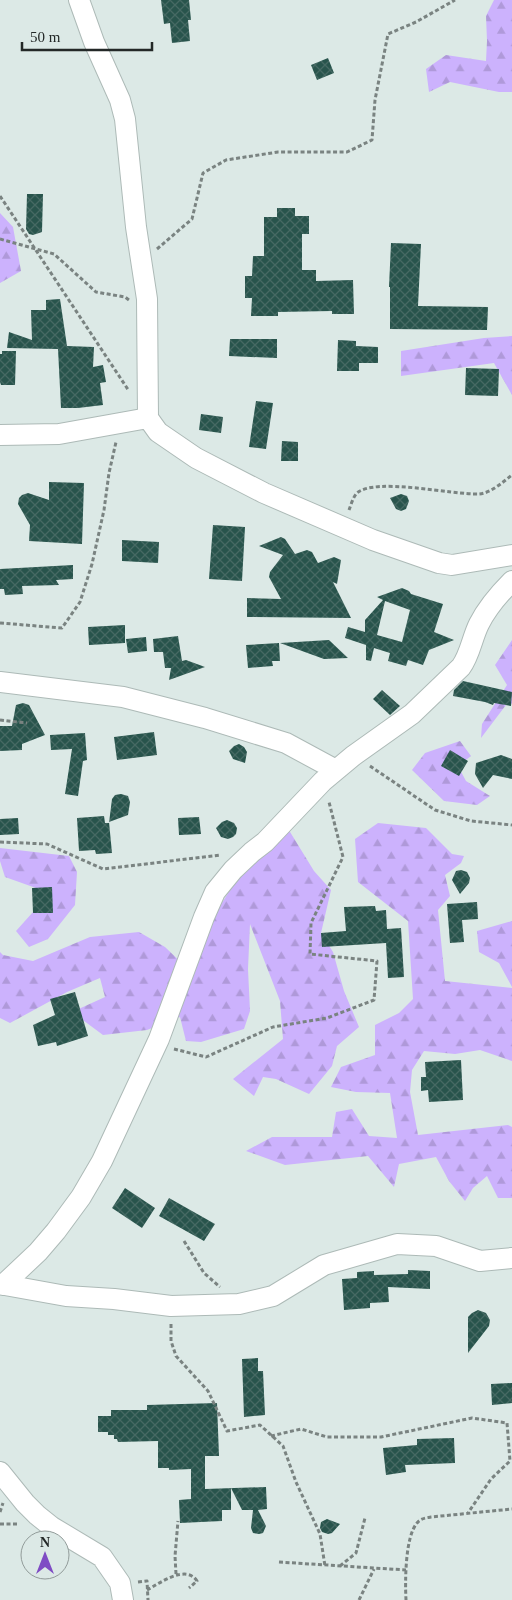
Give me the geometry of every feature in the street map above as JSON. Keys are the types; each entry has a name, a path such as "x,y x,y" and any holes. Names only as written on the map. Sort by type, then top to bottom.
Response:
{"street":[{"path":"79,0 94,42 120,100 125,119 136,227 148,299 148,418 158,432 196,458 264,493 373,540 438,563 452,565 512,555"},
{"path":"0,435 59,434 148,418"},
{"path":"2,1285 38,1252 56,1231 81,1197 102,1161 156,1045 204,917 216,892 233,870 265,842 330,776 353,756 412,714 461,667 467,660 479,623 500,593 512,581"},
{"path":"0,682 123,696 196,716 286,743 330,776"},
{"path":"2,1285 66,1296 114,1299 172,1306 239,1304 273,1296 324,1265 397,1244 436,1246 480,1261 512,1258"},
{"path":"0,1472 24,1503 52,1528 102,1557 120,1583 123,1600"}],"path":[{"path":"141,263 192,219 203,173 226,160 278,152 347,152 372,140 375,100 388,34 416,22 455,0"},
{"path":"0,196 132,394"},
{"path":"0,239 54,254 96,292 126,297 131,302"},
{"path":"0,623 62,628 80,602 92,564 117,440"},
{"path":"343,526 355,494 366,487 404,487 480,494 498,486 512,475"},
{"path":"0,720 26,723"},
{"path":"353,756 435,810 471,820 512,825"},
{"path":"156,1045 206,1057 273,1027 327,1018 374,1000 377,961 310,954 311,923 343,857 330,776"},
{"path":"0,842 47,844 103,869 222,855"},
{"path":"184,1242 204,1273 239,1304"},
{"path":"172,1306 172,1341 176,1356 208,1391 227,1431 260,1425 283,1446 296,1482 320,1534 325,1566"},
{"path":"271,1436 301,1429 327,1437 381,1437 472,1418 507,1423 510,1461 491,1479 468,1513"},
{"path":"406,1600 406,1570 410,1541 417,1522 431,1516 512,1509"},
{"path":"339,1567 356,1552 365,1518"},
{"path":"176,1574 175,1556 178,1522"},
{"path":"278,1562 406,1570"},
{"path":"359,1600 374,1569"},
{"path":"147,1590 176,1574 190,1574 194,1576 197,1581 189,1588"}],"green space":[{"path":"494,0 512,0 512,92 499,92 450,82 429,92 426,69 446,55 486,61 486,16"},
{"path":"0,213 13,227 21,271 0,283"},
{"path":"512,336 512,395 494,363 401,376 401,351 484,338"},
{"path":"512,640 512,704 509,701 481,738 482,724 507,685 495,665"},
{"path":"460,741 471,756 458,766 466,781 490,796 477,805 444,801 412,770 425,753"},
{"path":"378,823 426,828 452,854 464,856 461,863 445,875 450,896 438,910 445,981 512,988 512,1061 480,1050 455,1054 424,1051 412,1070 410,1092 418,1135 508,1125 512,1127 512,1198 498,1198 487,1176 473,1188 465,1201 449,1181 436,1157 399,1164 394,1187 368,1156 285,1165 246,1151 272,1137 332,1137 336,1112 352,1109 369,1136 397,1138 390,1093 356,1092 331,1087 341,1067 375,1055 375,1025 399,1013 413,999 408,921 358,882 355,839"},
{"path":"287,827 314,871 331,890 321,933 333,952 344,991 359,1027 337,1046 332,1066 309,1094 276,1079 263,1077 254,1096 233,1079 283,1039 280,1001 250,924 248,969 250,1011 244,1029 201,1042 186,1041 180,1017 147,1030 103,1035 72,1012 105,997 100,978 67,992 10,1023 0,1018 0,952 3,955 33,961 90,937 139,932 165,947 191,972 215,914 247,863"},
{"path":"0,848 69,856 77,872 75,905 48,939 29,947 16,931 50,893 5,877 0,861"},
{"path":"512,921 512,987 499,963 479,952 477,931"}],"building":[{"path":"161,0 189,0 191,20 188,20 190,41 172,43 170,23 164,24"},
{"path":"328,58 334,73 317,80 311,65"},
{"path":"27,194 43,194 42,232 33,235 29,234 26,229"},
{"path":"277,208 295,208 295,216 309,216 309,234 302,234 302,270 316,270 316,281 353,280 354,314 332,314 332,311 278,312 278,316 251,316 252,298 245,298 245,276 252,276 253,256 264,256 264,217 277,217"},
{"path":"391,243 421,244 418,306 488,307 487,330 390,329"},
{"path":"60,299 67,346 94,347 93,367 103,365 106,382 100,383 103,405 61,408 58,349 7,348 9,332 32,340 31,310 46,310 46,300"},
{"path":"230,339 277,339 277,358 229,356"},
{"path":"338,340 356,341 356,346 378,347 378,363 359,363 359,371 337,371"},
{"path":"2,351 16,351 15,385 1,385 0,354 2,354"},
{"path":"466,368 499,369 498,396 465,395"},
{"path":"256,401 273,403 266,449 249,447"},
{"path":"201,414 223,417 221,433 199,430"},
{"path":"282,441 298,442 298,461 281,461"},
{"path":"49,482 84,483 82,544 29,541 30,525 18,504 19,498 28,493 49,500"},
{"path":"401,494 407,496 409,501 406,509 401,511 396,509 390,498"},
{"path":"213,525 245,527 242,581 209,579"},
{"path":"281,537 285,539 295,554 307,550 312,552 318,563 334,557 341,560 337,584 333,582 351,618 247,617 247,598 281,599 269,577 270,572 283,555 259,546"},
{"path":"122,540 159,542 158,563 122,561"},
{"path":"73,565 73,579 56,580 59,585 22,586 23,594 5,595 4,589 0,589 0,569"},
{"path":"402,588 411,594 443,604 434,632 454,640 429,650 423,665 408,660 406,666 388,661 390,653 374,648 371,661 366,660 366,645 345,638 348,627 365,632 365,620 383,600 377,597","holes":["385,601 410,610 402,642 377,635"]},
{"path":"125,625 125,643 89,645 88,627"},
{"path":"178,636 182,661 186,660 205,667 169,680 171,668 165,668 163,652 154,652 153,639"},
{"path":"146,637 147,651 128,653 126,639"},
{"path":"329,640 348,658 324,659 280,643"},
{"path":"279,643 280,661 272,661 273,666 248,668 246,645"},
{"path":"463,681 512,692 511,706 494,703 493,705 453,696 454,690"},
{"path":"382,690 400,706 390,715 373,699"},
{"path":"23,703 29,705 45,735 22,744 22,750 0,751 0,726 12,726 16,705"},
{"path":"154,732 157,755 117,760 114,737"},
{"path":"85,733 87,760 83,761 78,796 65,794 72,749 51,750 50,735"},
{"path":"239,744 247,752 245,763 233,759 229,751"},
{"path":"450,750 468,761 459,776 441,766"},
{"path":"501,755 512,759 512,779 493,775 483,788 475,774 476,763"},
{"path":"115,795 128,796 130,802 128,815 109,822 112,799"},
{"path":"104,816 105,823 109,823 112,853 96,854 95,850 79,851 77,818"},
{"path":"199,817 201,834 179,835 178,818"},
{"path":"18,818 19,834 0,835 0,819"},
{"path":"227,820 234,823 237,828 236,834 228,839 221,837 216,828"},
{"path":"456,871 467,872 470,878 469,883 460,894 452,880"},
{"path":"52,887 53,913 33,913 32,888"},
{"path":"477,902 478,919 462,920 464,942 450,943 447,904"},
{"path":"375,906 376,911 386,910 387,929 401,928 404,977 388,978 386,943 322,947 321,933 346,931 344,907"},
{"path":"75,992 88,1036 57,1046 56,1042 38,1046 33,1025 55,1015 50,999"},
{"path":"461,1060 463,1100 429,1102 428,1090 421,1091 421,1077 426,1077 425,1062"},
{"path":"125,1188 155,1208 142,1228 112,1208"},
{"path":"169,1198 215,1224 204,1241 159,1216"},
{"path":"408,1270 430,1271 430,1289 388,1287 389,1302 370,1303 370,1308 344,1310 342,1279 357,1278 357,1272 374,1271 374,1275 408,1274"},
{"path":"478,1310 486,1313 490,1320 489,1326 468,1353 468,1317"},
{"path":"258,1358 258,1371 263,1371 265,1415 244,1417 242,1359"},
{"path":"512,1383 512,1403 492,1405 491,1384"},
{"path":"217,1403 219,1456 205,1456 205,1489 231,1488 231,1510 222,1510 222,1521 180,1523 179,1500 191,1499 191,1469 169,1470 169,1468 158,1468 158,1441 118,1442 117,1439 114,1439 114,1435 108,1435 108,1432 98,1432 98,1416 111,1416 111,1410 147,1410 147,1405"},
{"path":"454,1438 455,1463 405,1465 406,1472 386,1475 383,1448 417,1445 417,1439"},
{"path":"266,1487 267,1509 258,1510 266,1526 263,1533 253,1533 251,1528 253,1510 242,1510 231,1488"},
{"path":"327,1519 340,1524 332,1533 328,1534 322,1532 320,1528 321,1522"}]}
